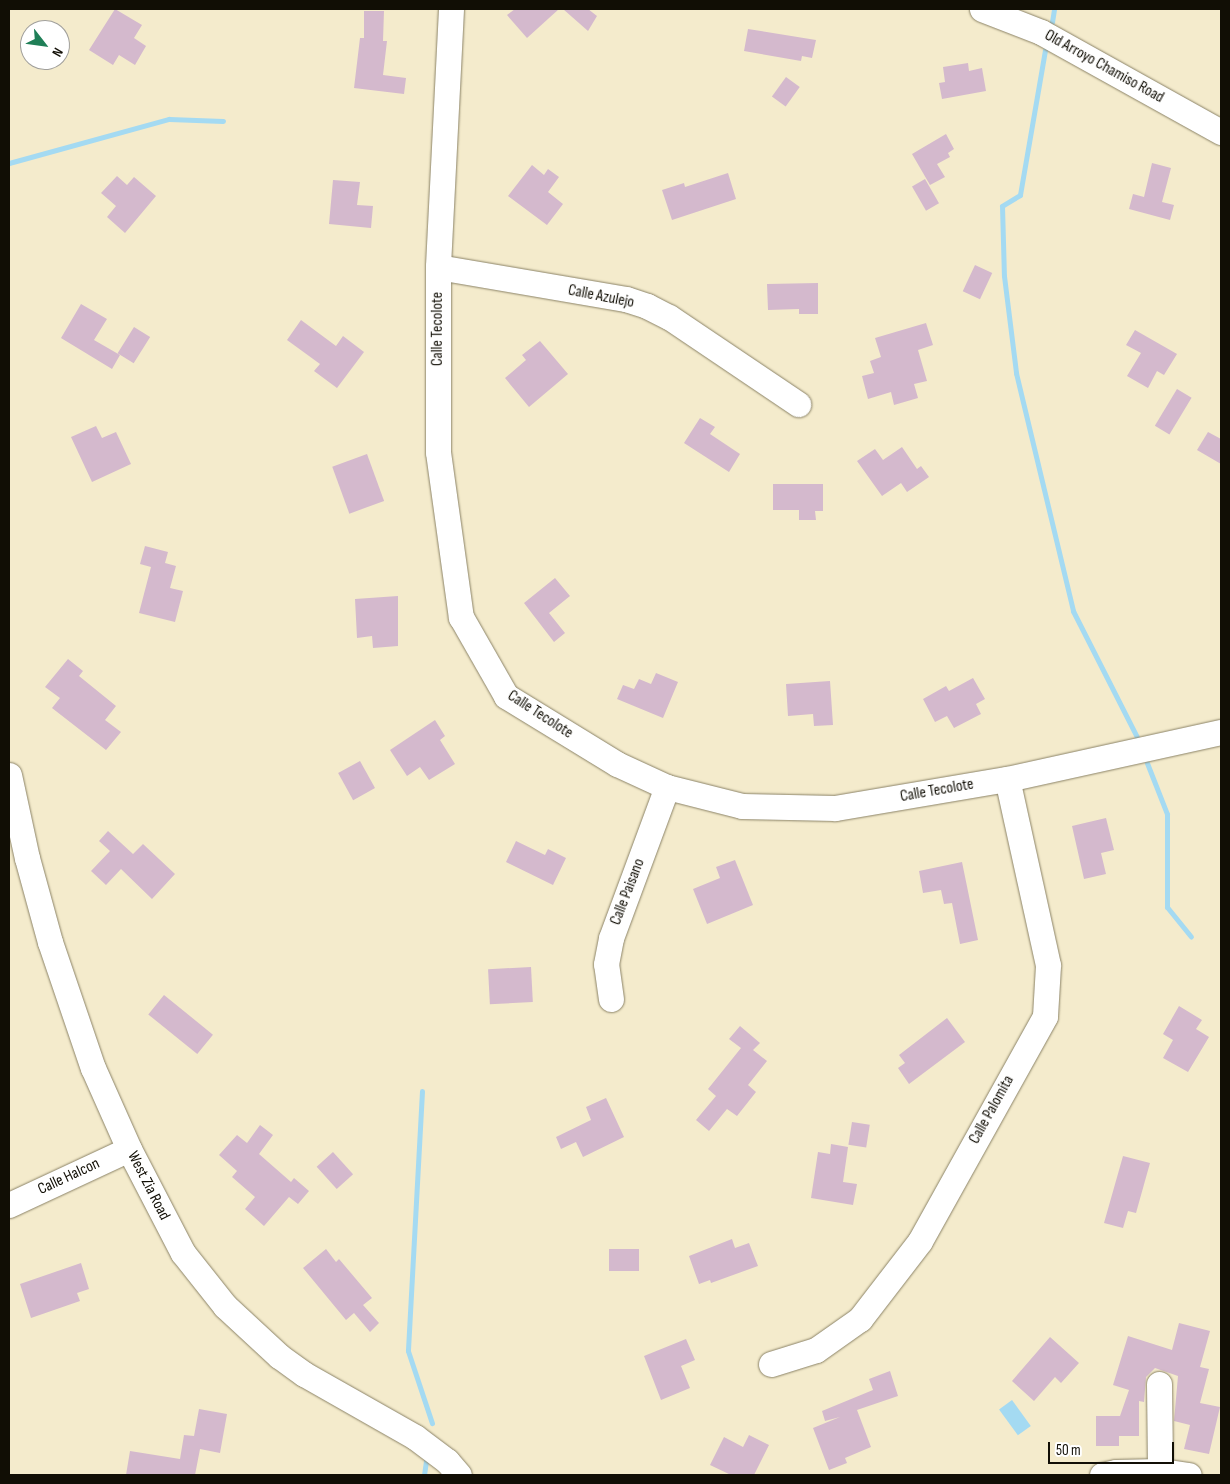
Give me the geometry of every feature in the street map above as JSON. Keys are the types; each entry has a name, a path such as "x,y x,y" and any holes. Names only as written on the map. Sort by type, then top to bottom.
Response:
{"street":[{"name":"Calle Tecolote","path":"451,9 438,267 438,452 461,617 506,696 617,764 668,787 742,806 835,808 1008,779 1221,732"},
{"name":"Old Arroyo Chamiso Road","path":"982,9 1041,32 1221,132"},
{"name":"Calle Azulejo","path":"438,267 626,299 647,306 669,317 798,404"},
{"name":"West Zia Road","path":"9,775 27,858 50,942 93,1068 129,1149 183,1253 207,1286 246,1327 304,1374 415,1438 447,1461 459,1475"},
{"name":"Calle Palomita","path":"771,1364 816,1350 866,1311 920,1241 1045,1016 1048,965 1008,779"},
{"name":"Calle Paisano","path":"611,999 606,964 611,938 668,787"},
{"name":"Calle Halcon","path":"9,1204 129,1149"},
{"path":"1159,1384 1160,1471"},
{"path":"1102,1475 1116,1472 1160,1471 1189,1475"}],"water":[{"path":"1012,1400 1031,1426 1018,1435 999,1409"}],"building":[{"path":"115,9 142,25 134,38 146,46 135,65 119,55 113,65 89,50"},
{"path":"515,9 559,9 527,38 507,15"},
{"path":"563,9 588,9 597,16 588,31"},
{"path":"364,11 384,11 383,41 387,41 383,75 406,78 404,94 354,88 360,38 364,38"},
{"path":"748,29 816,40 812,58 802,56 801,61 744,51"},
{"path":"968,63 969,71 982,68 986,91 942,99 939,83 945,82 943,67"},
{"path":"786,77 800,87 786,106 772,96"},
{"path":"946,134 954,149 948,153 950,157 937,164 945,177 930,185 912,154"},
{"path":"1152,163 1171,168 1162,202 1174,205 1170,220 1129,209 1133,194 1144,197"},
{"path":"532,165 544,175 548,169 559,177 548,192 563,204 547,225 508,196"},
{"path":"728,173 736,199 672,220 662,190 684,183 685,187"},
{"path":"117,176 127,185 134,177 156,196 125,233 107,217 116,206 101,193"},
{"path":"925,179 939,203 926,211 912,186"},
{"path":"333,180 360,182 357,205 373,206 371,228 329,224"},
{"path":"975,265 992,273 980,299 963,291"},
{"path":"818,283 818,314 799,314 799,309 768,310 767,284"},
{"path":"81,304 107,319 94,340 120,355 112,369 61,338"},
{"path":"301,320 336,346 343,336 364,352 337,388 314,371 320,364 287,340"},
{"path":"926,323 933,345 918,350 927,381 914,384 918,398 894,405 891,392 868,399 862,376 874,373 870,361 881,357 875,338"},
{"path":"134,327 150,337 134,363 118,353"},
{"path":"1135,330 1177,354 1164,375 1157,371 1148,388 1127,376 1141,353 1126,345"},
{"path":"540,341 568,374 529,407 505,378 526,360 522,355"},
{"path":"1177,389 1192,398 1169,435 1155,426"},
{"path":"700,418 715,427 710,434 740,454 729,472 684,443"},
{"path":"96,426 102,438 116,432 131,464 92,482 71,437"},
{"path":"1208,432 1221,439 1221,464 1197,450"},
{"path":"902,447 917,469 921,466 929,477 907,492 901,483 882,496 857,461 875,449 883,460"},
{"path":"367,454 384,501 349,514 332,467"},
{"path":"773,484 823,484 823,511 815,511 816,520 799,520 799,510 773,510"},
{"path":"145,546 168,552 165,563 176,566 170,588 183,591 175,622 139,613 151,567 140,564"},
{"path":"555,578 570,596 549,613 565,633 554,642 524,603"},
{"path":"398,596 398,646 373,648 372,636 357,638 355,599"},
{"path":"68,659 83,671 79,676 116,706 105,720 121,732 106,750 52,708 60,698 45,687"},
{"path":"656,673 678,682 663,718 617,699 623,685 634,689 639,679 651,684"},
{"path":"973,678 985,699 976,704 981,714 954,728 947,716 935,722 923,699 946,686 949,691"},
{"path":"830,681 833,725 814,726 813,714 788,716 786,684"},
{"path":"435,720 445,736 440,740 455,764 429,780 420,767 407,776 390,750"},
{"path":"360,761 375,788 353,800 338,773"},
{"path":"1106,818 1114,850 1101,853 1106,874 1084,879 1072,826"},
{"path":"108,831 133,854 143,844 175,874 152,899 121,869 106,885 91,871 110,851 99,841"},
{"path":"516,841 545,855 548,849 566,858 553,885 506,862"},
{"path":"735,860 753,905 707,924 693,889 720,878 716,867"},
{"path":"962,862 978,940 960,944 952,903 944,904 941,890 923,893 919,871"},
{"path":"531,967 533,1002 490,1004 488,969"},
{"path":"164,995 213,1035 197,1054 148,1014"},
{"path":"1179,1006 1202,1020 1196,1029 1209,1037 1188,1072 1163,1058 1173,1040 1163,1034"},
{"path":"947,1018 965,1042 909,1084 898,1068 905,1063 899,1055"},
{"path":"740,1026 760,1043 753,1050 767,1061 748,1085 756,1092 737,1116 727,1109 709,1131 696,1120 716,1096 708,1089 741,1048 729,1039"},
{"path":"606,1098 624,1137 583,1157 576,1142 561,1149 556,1137 591,1120 586,1107"},
{"path":"852,1122 870,1125 866,1148 848,1145"},
{"path":"260,1125 273,1135 259,1154 291,1182 294,1178 309,1191 298,1204 289,1197 264,1226 245,1209 255,1197 232,1177 237,1171 219,1155 237,1135 247,1143"},
{"path":"831,1144 848,1147 843,1182 857,1184 853,1205 811,1198 818,1152 830,1154"},
{"path":"333,1152 353,1174 337,1189 317,1167"},
{"path":"1123,1156 1150,1163 1136,1213 1128,1211 1123,1228 1104,1223"},
{"path":"732,1239 735,1248 749,1243 758,1266 711,1283 710,1280 699,1284 689,1256"},
{"path":"326,1249 336,1262 339,1259 372,1298 363,1305 379,1323 370,1332 354,1313 346,1320 303,1268"},
{"path":"609,1249 639,1249 639,1271 609,1271"},
{"path":"81,1263 89,1289 77,1293 80,1301 31,1318 20,1284"},
{"path":"1179,1323 1210,1331 1200,1367 1209,1369 1200,1403 1220,1407 1209,1454 1184,1449 1190,1425 1174,1421 1178,1376 1155,1368 1146,1377 1144,1402 1139,1401 1139,1436 1119,1436 1119,1446 1096,1446 1096,1416 1120,1416 1129,1390 1113,1385 1128,1336 1172,1350"},
{"path":"1050,1337 1079,1363 1061,1383 1055,1377 1034,1401 1012,1381"},
{"path":"686,1339 695,1360 681,1366 690,1388 661,1400 644,1356"},
{"path":"890,1371 898,1396 857,1410 871,1447 845,1458 847,1463 829,1470 813,1428 840,1417 825,1421 822,1411 873,1390 869,1379"},
{"path":"199,1409 227,1414 220,1453 200,1449 195,1475 126,1475 130,1451 180,1459 184,1435 194,1436"},
{"path":"749,1435 769,1445 754,1475 731,1475 710,1465 724,1437 743,1447"}],"waterway":[{"path":"1052,22 1054,9"},
{"path":"1045,50 1020,195 1002,206 1004,276 1016,373 1073,611 1137,737"},
{"path":"9,163 169,119 223,121"},
{"path":"1147,763 1167,814 1167,907 1191,937"},
{"path":"422,1091 408,1351 432,1423"},
{"path":"424,1475 426,1460"}]}
